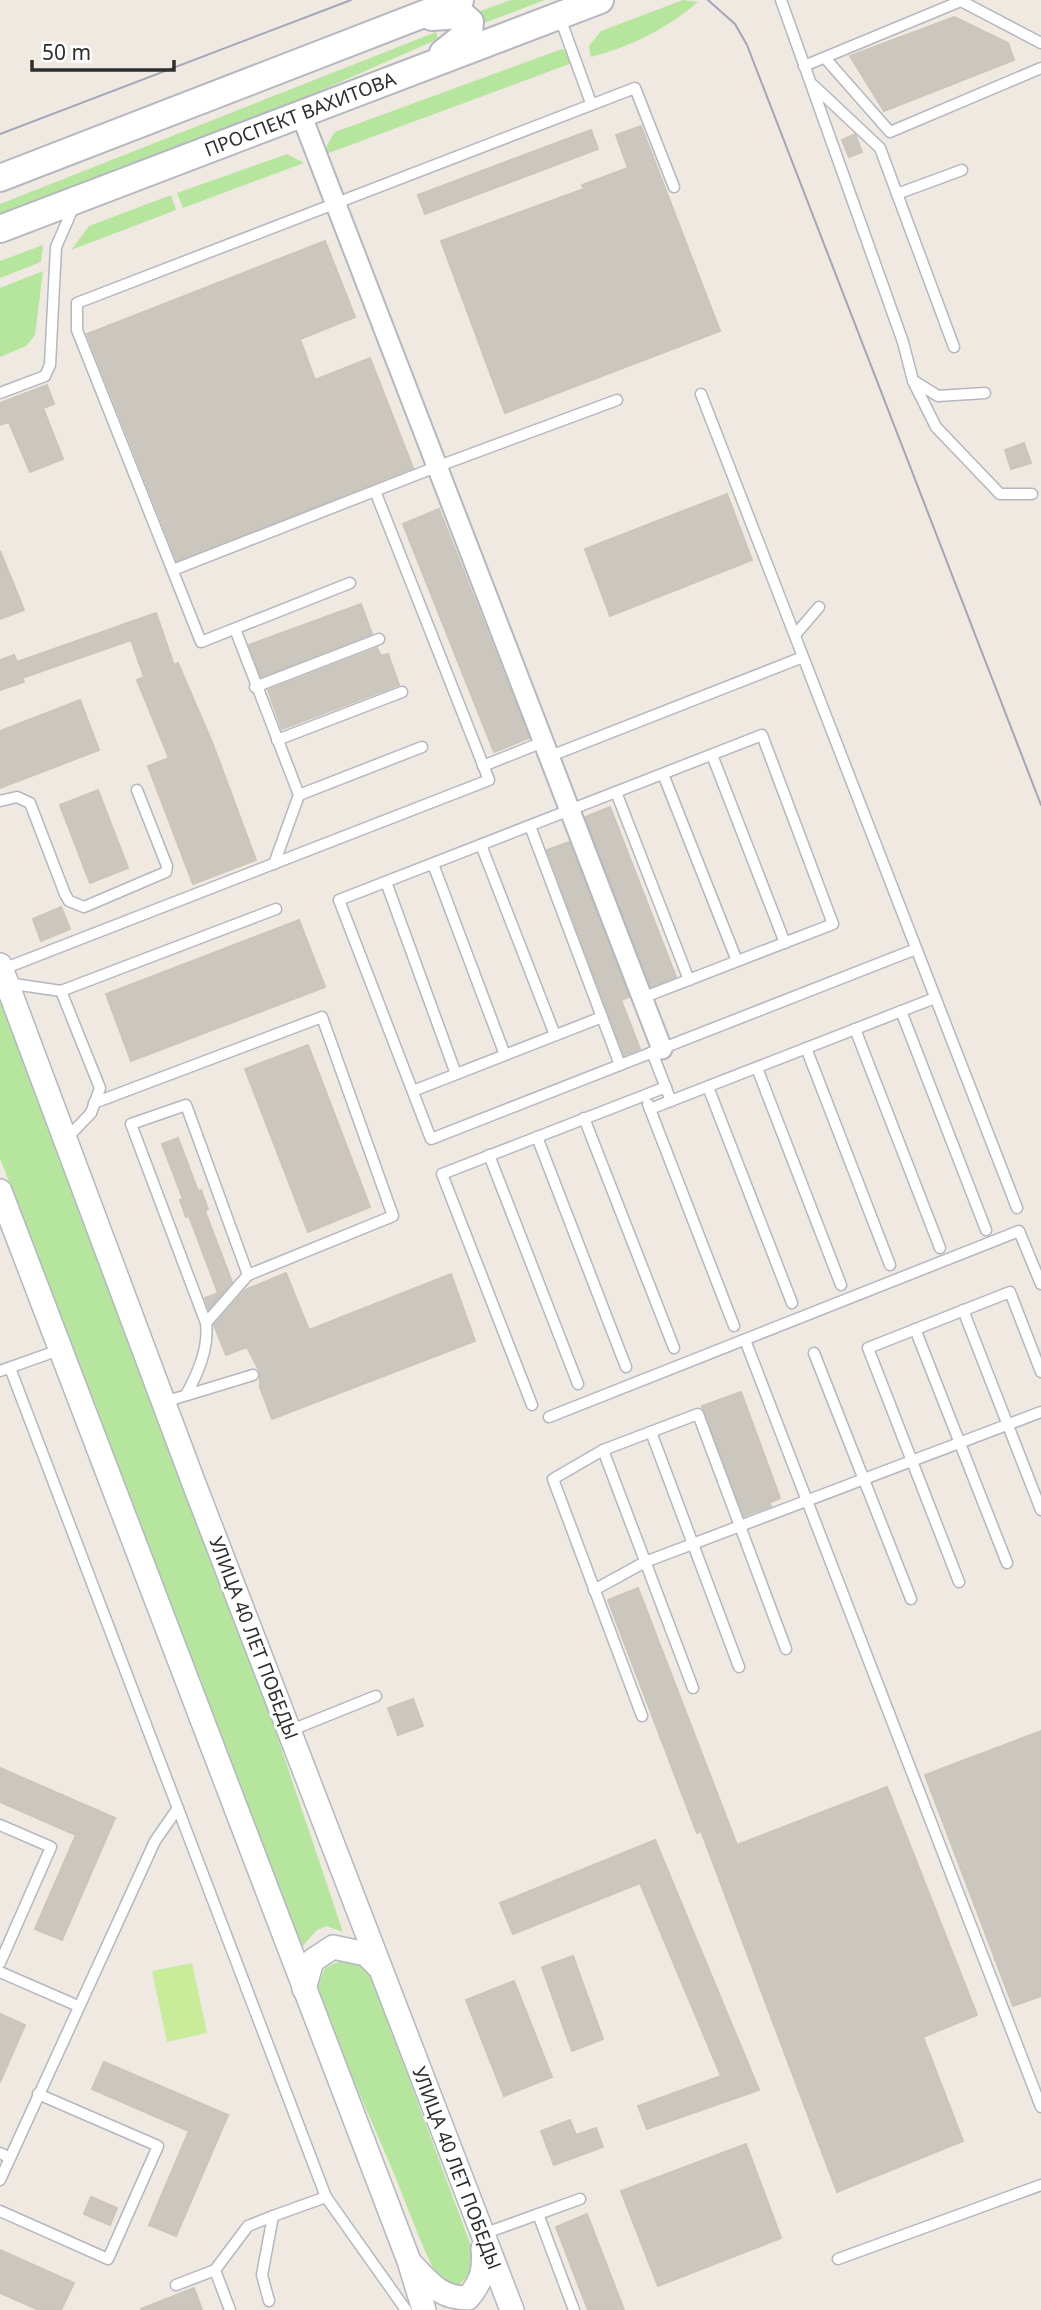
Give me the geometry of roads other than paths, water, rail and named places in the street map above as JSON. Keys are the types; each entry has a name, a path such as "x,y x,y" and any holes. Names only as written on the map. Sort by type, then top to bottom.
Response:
{"main road":[{"path":"0,178 460,0"},
{"name":"ПРОСПЕКТ ВАХИТОВА","path":"0,229 600,0"},
{"path":"413,18 462,15 470,22 469,32 429,65"}],"street":[{"path":"300,114 642,998 657,1051"},
{"name":"УЛИЦА 40 ЛЕТ ПОБЕДЫ","path":"3,972 163,1402 512,2310"},
{"path":"0,1191 409,2261 424,2310"},
{"path":"304,1989 312,1961 333,1947 366,1954 380,1968"},
{"path":"409,2261 436,2291 450,2298 468,2298 479,2285 485,2269 482,2234"}],"lane":[{"path":"781,0 903,342 914,381 936,427 1000,494 1032,494"},
{"path":"804,66 961,1 1041,43"},
{"path":"559,16 591,103"},
{"path":"825,58 890,132 1041,68"},
{"path":"810,82 880,148 954,347"},
{"path":"350,583 201,642 77,330 76,303 635,88 674,187"},
{"path":"897,194 962,170"},
{"path":"0,393 45,376 50,365 55,247 78,199"},
{"path":"914,381 938,396 985,393"},
{"path":"701,394 1017,1208"},
{"path":"173,570 436,467 618,400"},
{"path":"3,972 489,780 375,491"},
{"path":"795,635 819,607"},
{"path":"235,629 255,687 299,795 274,864"},
{"path":"255,687 379,639"},
{"path":"483,766 545,750 803,657"},
{"path":"277,740 402,692"},
{"path":"642,998 834,924 762,735 339,900 431,1139 916,949"},
{"path":"299,795 422,747"},
{"path":"712,755 785,943"},
{"path":"663,774 737,961"},
{"path":"0,801 17,797 30,803 65,894 69,901 84,907 166,872 167,866 137,790"},
{"path":"616,792 689,980"},
{"path":"530,826 620,1065"},
{"path":"481,845 555,1035"},
{"path":"433,864 505,1055"},
{"path":"386,882 456,1074"},
{"path":"3,972 61,990 276,909"},
{"path":"61,990 100,1088 91,1113 66,1140"},
{"path":"650,1109 935,998"},
{"path":"901,1011 986,1230"},
{"path":"94,1103 322,1017 393,1216 248,1275 206,1323"},
{"path":"413,1091 602,1017"},
{"path":"855,1029 940,1248"},
{"path":"806,1048 890,1265"},
{"path":"657,1051 671,1101"},
{"path":"757,1068 841,1285"},
{"path":"532,1405 442,1174 666,1087"},
{"path":"708,1087 792,1303"},
{"path":"645,1095 734,1326"},
{"path":"186,1395 197,1374 207,1335 206,1323 131,1124 187,1105 248,1275"},
{"path":"584,1118 674,1348"},
{"path":"537,1137 626,1367"},
{"path":"489,1155 578,1384"},
{"path":"549,1417 1019,1231 1041,1284"},
{"path":"960,1582 868,1348 1010,1292 1041,1372"},
{"path":"963,1310 1041,1510"},
{"path":"915,1329 1007,1563"},
{"path":"745,1339 1041,2107"},
{"path":"59,1350 5,1370 178,1808 326,2197 406,2310"},
{"path":"814,1353 911,1599"},
{"path":"163,1402 253,1376"},
{"path":"594,1590 645,1562 1041,1412"},
{"path":"642,1716 553,1479 603,1450 698,1414 786,1649"},
{"path":"651,1432 739,1667"},
{"path":"603,1450 692,1688"},
{"path":"289,1731 376,1696"},
{"path":"0,2180 5,2156 38,2094 155,1841 178,1808"},
{"path":"0,1825 51,1847 0,1963"},
{"path":"0,1972 78,2006"},
{"path":"0,2211 108,2259 158,2146 38,2094"},
{"path":"838,2259 1041,2185"},
{"path":"176,2285 215,2270 248,2226 326,2197"},
{"path":"482,2234 580,2199"},
{"path":"538,2214 574,2310"},
{"path":"270,2301 262,2275 274,2217"},
{"path":"215,2270 230,2310"}],"tram line":[{"path":"0,134 351,0"},
{"path":"708,0 735,24 747,45 1041,805"}]}
